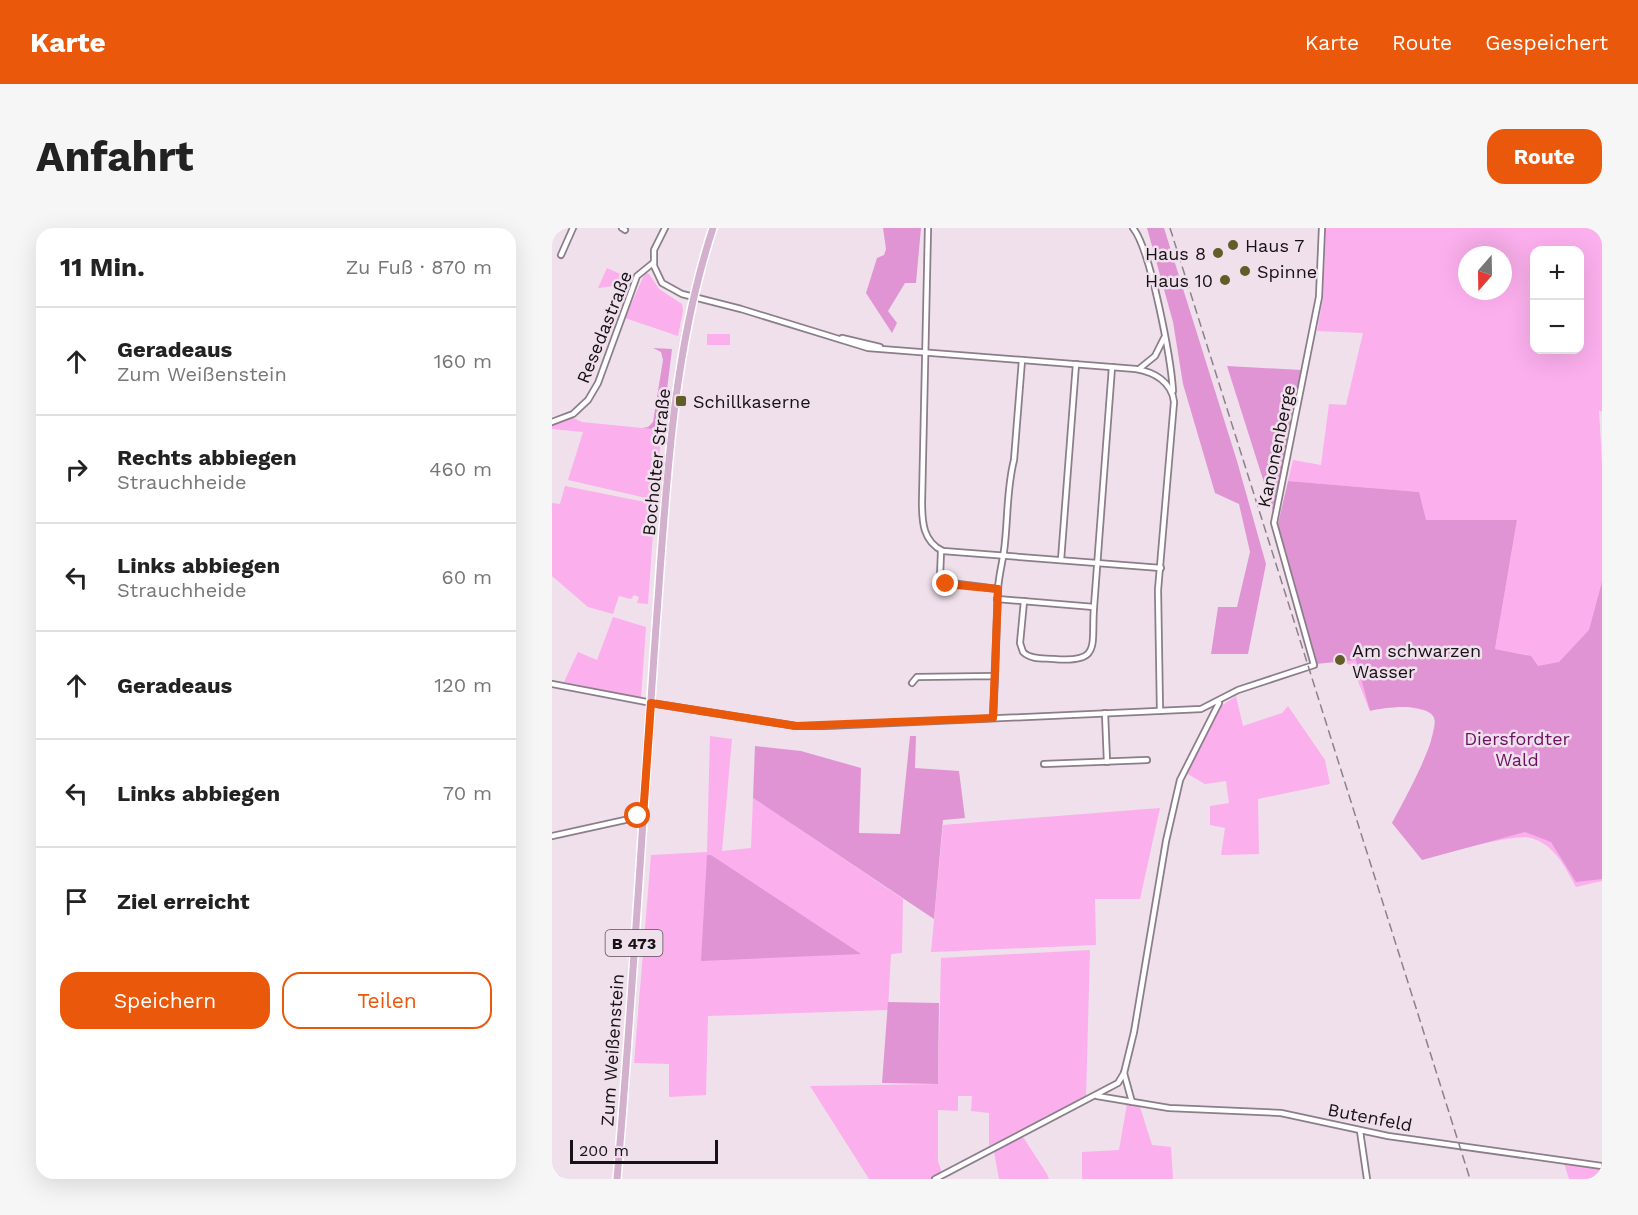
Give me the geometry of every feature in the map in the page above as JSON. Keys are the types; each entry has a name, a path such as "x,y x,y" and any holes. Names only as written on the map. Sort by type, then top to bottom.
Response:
{"main road":[{"name":"Bocholter Straße","path":"651,705 670,457 681,361 694,298 713,228"},
{"name":"Zum Weißenstein","path":"617,1179 651,705"}],"street":[{"path":"561,255 573,228"},
{"path":"665,228 654,250 653,263 662,284 671,290 694,298 741,309 865,348 1139,369 1160,378 1173,394"},
{"path":"928,228 922,520 927,536 941,551 1161,568"},
{"path":"1134,228 1144,248 1164,338 1173,394 1158,590 1160,711"},
{"name":"Kanonenberge","path":"1221,701 1238,690 1314,664 1274,523 1319,297 1322,228"},
{"name":"Resedastraße","path":"552,422 573,414 588,400 598,383 637,276 653,263"},
{"path":"1139,369 1155,356 1164,338"},
{"path":"993,718 998,589 1010,476 1014,460 1022,360"},
{"path":"1061,560 1076,364"},
{"path":"1023,601 1020,646 1026,655 1034,658 1077,661 1085,658 1091,647 1112,367"},
{"path":"941,551 940,577 943,582 951,585 998,589"},
{"path":"998,599 1094,607"},
{"path":"912,683 917,677 995,676"},
{"path":"552,684 651,705 796,726 1201,709 1221,701"},
{"path":"935,1179 1119,1083 1124,1073 1166,841 1180,780 1209,719 1221,701"},
{"path":"1201,709 1208,714 1209,719"},
{"path":"1105,713 1107,762"},
{"path":"1044,764 1147,760"},
{"path":"552,836 643,816"},
{"path":"1124,1073 1132,1102"},
{"name":"Butenfeld","path":"1097,1096 1169,1108 1281,1113 1351,1126 1360,1131 1602,1166"},
{"path":"1360,1131 1367,1179"},
{"path":"552,1178 557,1179"}],"green space":[{"path":"883,228 921,228 916,283 905,283 888,311 897,323 892,333 866,293 877,258 884,255 886,249"},
{"path":"1147,228 1164,228 1237,461 1266,564 1248,654 1211,654 1218,607 1237,607 1250,552 1239,504 1215,493 1183,384 1173,322"},
{"path":"1326,228 1602,228 1602,412 1599,410 1602,464 1602,881 1576,887 1553,851 1531,838 1510,838 1422,859 1429,749 1437,713 1398,705 1369,709 1352,666 1338,659 1528,655 1495,649 1517,520 1425,520 1418,492 1288,481 1293,460 1321,465 1329,404 1346,405 1363,333 1317,331 1323,298"},
{"path":"607,268 631,279 629,284 598,288"},
{"path":"645,273 649,274 659,289 682,304 683,311 678,336 625,318"},
{"path":"707,334 730,334 730,345 707,345"},
{"path":"653,348 672,349 662,430 642,428 648,427 653,422 663,360 661,352"},
{"path":"1227,366 1301,370 1273,511"},
{"path":"573,418 582,422 662,430 655,500 568,480 583,432 552,429 552,426"},
{"name":"Diersfordter Wald","path":"1288,481 1419,492 1426,520 1517,520 1495,649 1531,656 1538,666 1559,662 1589,630 1602,582 1602,879 1576,882 1551,842 1525,832 1422,860 1392,823 1427,752 1435,724 1433,716 1412,707 1370,711 1356,660 1316,664 1277,528"},
{"path":"565,486 655,504 648,604 637,603 639,597 634,595 631,599 619,596 613,614 588,607 552,576 552,503 560,504"},
{"path":"613,617 646,627 641,698 564,682 578,652 597,660"},
{"path":"1236,696 1243,726 1282,713 1288,706 1325,760 1330,784 1258,799 1259,854 1221,855 1225,828 1210,825 1210,806 1229,803 1226,781 1205,784 1186,773 1221,706"},
{"path":"710,736 732,739 722,851 751,848 753,798 903,899 902,953 891,954 888,1010 708,1016 706,1095 669,1097 669,1064 634,1063 651,855 707,852"},
{"path":"910,736 916,736 915,768 959,771 965,818 943,820 934,919 753,798 755,746 801,751 861,768 859,833 900,834"},
{"path":"1160,808 1140,899 1095,899 1096,945 931,952 943,825"},
{"path":"707,855 711,855 861,954 701,961"},
{"path":"1090,950 1086,1097 989,1146 989,1113 971,1111 972,1096 958,1096 958,1111 938,1110 938,1161 942,1173 931,1179 869,1179 810,1086 938,1084 941,958"},
{"path":"888,1002 939,1003 938,1084 882,1083"},
{"path":"1127,1104 1140,1107 1152,1145 1171,1147 1173,1179 1082,1179 1082,1152 1119,1150"},
{"path":"1023,1137 1049,1179 999,1179 994,1152"},
{"path":"1564,1163 1602,1167 1602,1179 1569,1179"}],"railway":[{"path":"1170,228 1470,1179"}],"place":[{"name":"Haus 7","path":"1233,245"},
{"name":"Haus 8","path":"1218,253"},
{"name":"Spinne","path":"1245,271"},
{"name":"Haus 10","path":"1225,280"},
{"name":"Schillkaserne","path":"681,401"},
{"name":"Am schwarzen Wasser","path":"1340,660"}],"route":[{"path":"638,816 643,816 651,703 796,726 993,718 998,589 946,584"}]}
